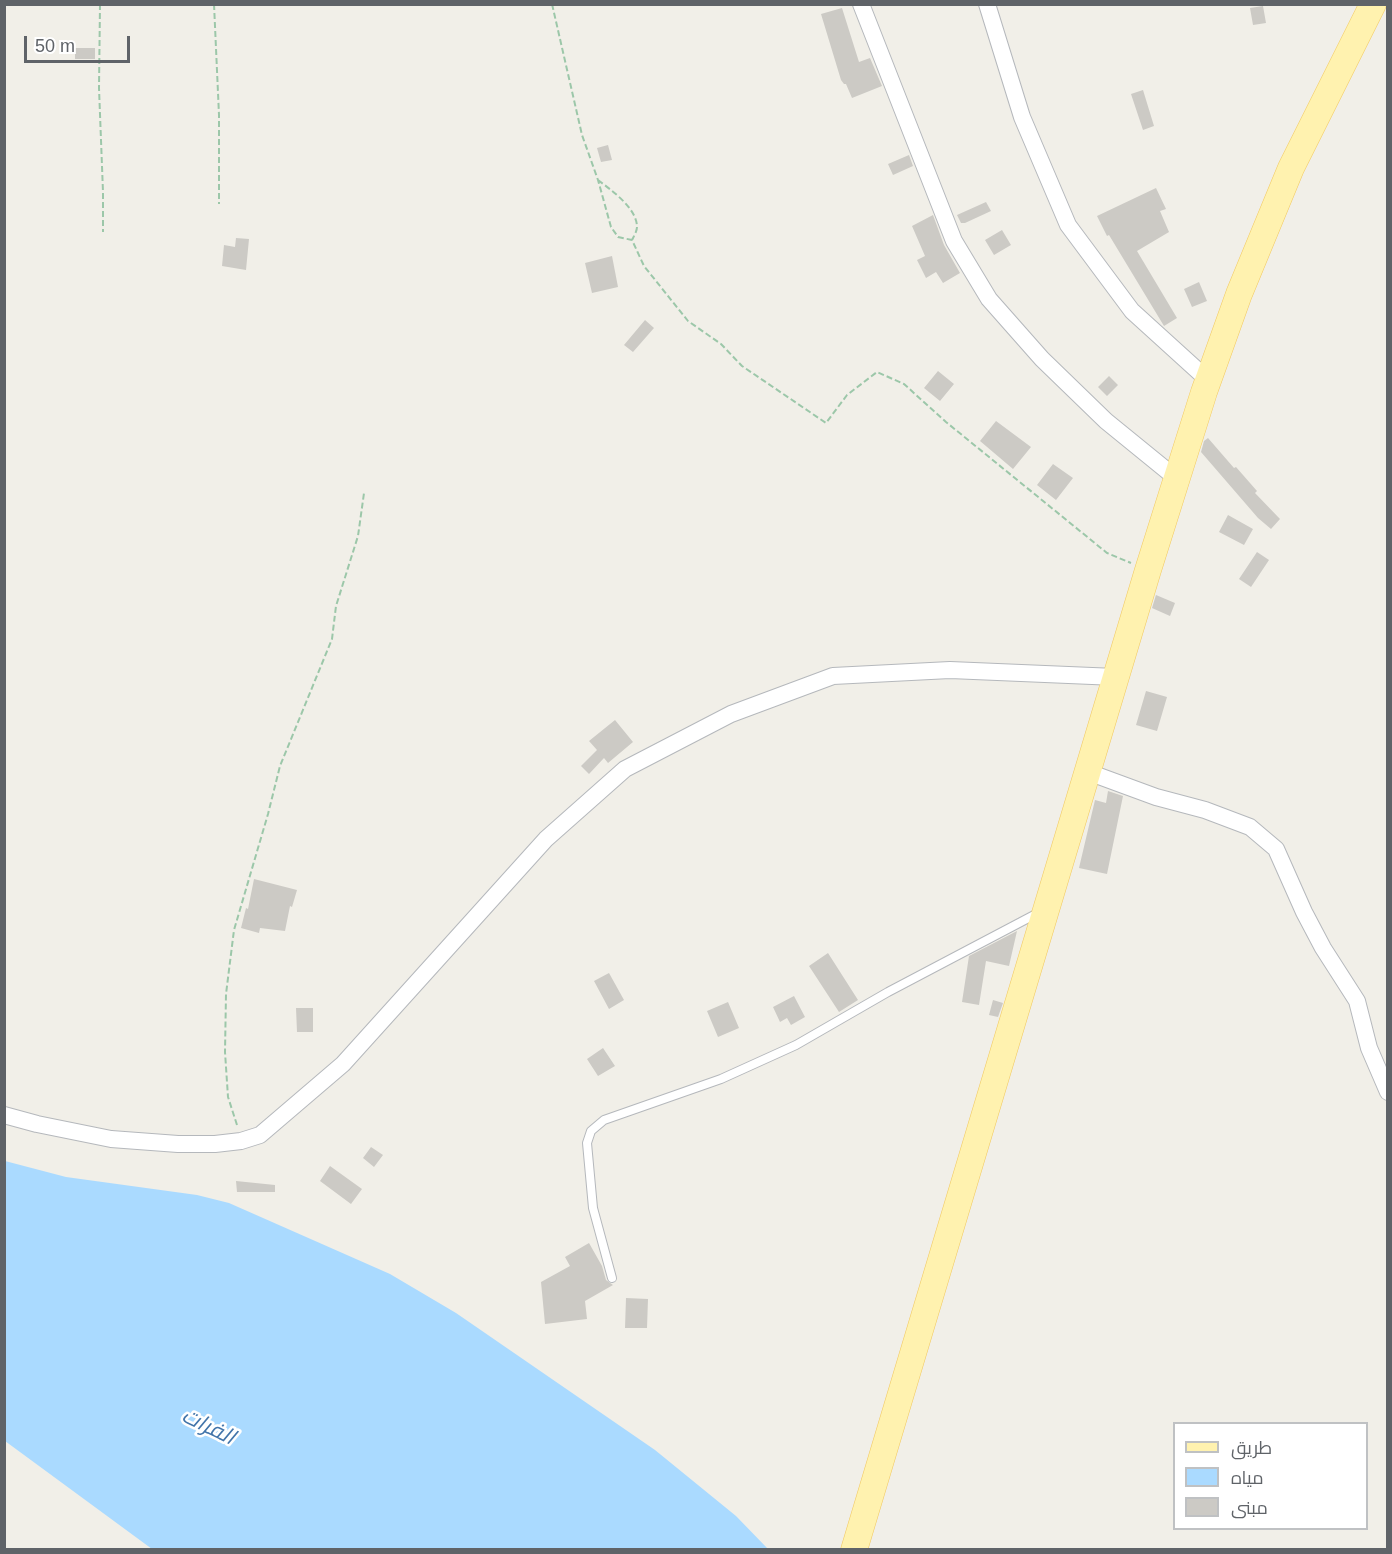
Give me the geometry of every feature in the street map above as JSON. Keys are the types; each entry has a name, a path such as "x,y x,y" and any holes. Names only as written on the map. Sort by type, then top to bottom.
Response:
{"main road":[{"path":"854,1550 1176,477 1208,380 1239,294 1292,168 1373,4"}],"street":[{"path":"861,4 954,241 989,299 1042,359 1106,421 1176,477"},
{"path":"987,4 1022,117 1068,225 1132,311 1208,380"},
{"path":"4,1115 111,1139 215,1144 241,1141 260,1135 343,1064 546,838 625,769 731,714 833,676 950,670 1116,677"},
{"path":"1088,772 1156,797 1204,810 1250,827 1276,849 1323,948 1357,1001 1369,1048 1388,1092"}],"lane":[{"path":"612,1278 593,1208 587,1143 591,1131 597,1124 720,1079 796,1045 888,992 1047,908"}],"path":[{"path":"100,4 99,88 103,232"},
{"path":"214,4 219,115 219,204"},
{"path":"552,4 582,135 611,227 618,237 632,240"},
{"path":"598,180 623,201 635,219 637,228 632,240 644,266 688,321 721,344 742,366 826,423 847,395 877,372 904,384 946,422 1107,553 1148,570"},
{"path":"241,1141 228,1097 225,1052 226,994 234,930 280,766 332,639 336,606 358,536 364,494"}],"water":[{"name":"الفرات","path":"5,1161 66,1177 197,1195 229,1203 390,1274 456,1313 655,1450 736,1516 768,1549 152,1549 5,1441"}],"building":[{"path":"1263,6 1266,23 1253,25 1250,8"},
{"path":"842,8 859,62 870,58 882,86 852,98 846,84 841,80 821,14"},
{"path":"75,48 95,48 95,59 75,59"},
{"path":"1143,90 1154,126 1143,130 1131,94"},
{"path":"608,145 612,160 601,162 597,148"},
{"path":"909,155 913,166 893,175 888,164"},
{"path":"1156,188 1166,209 1160,211 1169,232 1137,251 1177,318 1164,326 1109,235 1107,236 1097,216"},
{"path":"986,202 991,211 961,223 957,215"},
{"path":"933,215 944,245 960,273 943,283 936,272 926,278 917,260 925,256 912,226"},
{"path":"1002,230 1011,245 994,255 985,240"},
{"path":"236,238 249,239 246,270 222,266 224,245 235,247"},
{"path":"612,256 618,287 592,293 585,263"},
{"path":"1199,282 1207,301 1192,307 1184,289"},
{"path":"645,320 654,328 633,352 624,345"},
{"path":"938,371 954,384 940,401 924,388"},
{"path":"1109,376 1118,385 1107,396 1098,387"},
{"path":"996,421 1031,447 1013,469 980,441"},
{"path":"1208,438 1280,519 1271,529 1258,518 1201,452 1204,441"},
{"path":"1053,464 1073,478 1056,500 1037,485"},
{"path":"1228,515 1253,529 1244,545 1219,532"},
{"path":"1257,552 1269,560 1251,587 1239,579"},
{"path":"1156,595 1175,603 1170,616 1152,608"},
{"path":"1146,691 1167,697 1157,731 1136,725"},
{"path":"615,720 633,742 608,763 604,758 589,774 581,766 597,750 589,741"},
{"path":"1108,791 1123,796 1107,874 1079,868 1095,800 1106,803"},
{"path":"254,879 297,890 292,907 290,906 285,931 260,928 259,933 241,928 246,908 248,909"},
{"path":"1017,931 1009,966 986,961 979,1005 962,1002 969,956"},
{"path":"828,953 858,1000 839,1012 809,966"},
{"path":"609,973 624,1000 609,1009 594,981"},
{"path":"794,996 805,1017 791,1025 787,1018 780,1022 773,1007"},
{"path":"993,1000 1003,1003 998,1017 989,1015"},
{"path":"728,1002 739,1028 718,1037 707,1011"},
{"path":"296,1008 313,1008 313,1032 297,1032"},
{"path":"603,1048 615,1066 598,1076 587,1059"},
{"path":"371,1147 383,1155 374,1167 363,1158"},
{"path":"330,1166 362,1189 351,1204 320,1181"},
{"path":"236,1181 275,1185 275,1192 237,1192"},
{"path":"589,1243 602,1266 606,1280 613,1285 585,1301 587,1319 545,1324 541,1282 570,1266 565,1257"},
{"path":"626,1298 648,1299 647,1328 625,1328"}]}
